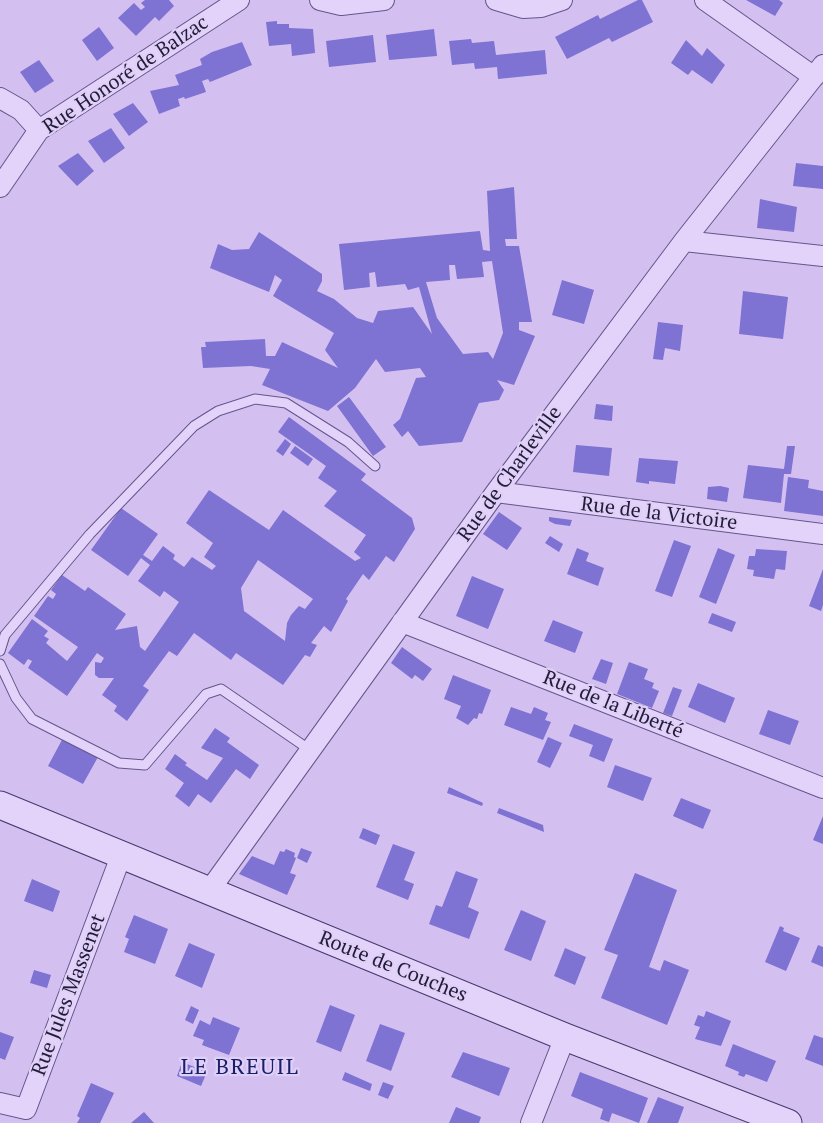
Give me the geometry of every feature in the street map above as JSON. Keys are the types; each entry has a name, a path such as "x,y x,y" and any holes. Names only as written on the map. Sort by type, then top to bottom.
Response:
{"main road":[{"name":"Route de Couches","path":"0,805 565,1037 788,1123"}],"street":[{"name":"Rue Honoré de Balzac","path":"0,188 39,130 238,0"},
{"path":"320,0 341,5 384,0"},
{"path":"496,0 523,8 542,7 562,0"},
{"path":"705,0 818,71"},
{"name":"Rue de Charleville","path":"209,891 496,492 684,241 818,71"},
{"path":"0,98 21,110 39,130"},
{"path":"684,241 823,256"},
{"name":"Rue de la Victoire","path":"496,492 823,534"},
{"name":"Rue de la Liberté","path":"402,622 823,789"},
{"name":"Rue Jules Massenet","path":"0,1103 32,1116 121,855"},
{"path":"531,1123 565,1037"}],"lane":[{"path":"0,651 5,635 90,534 194,426 218,411 255,399 286,403 340,436 375,466"},
{"path":"0,664 16,698 32,718 119,763 145,765 206,694 221,689 310,750"}],"building":[{"path":"145,0 169,0 174,6 159,21 155,17 136,36 118,18 134,3 141,10 145,7 141,3"},
{"path":"642,0 653,22 612,42 609,38 567,59 555,37 598,15 600,19"},
{"path":"746,0 779,0 783,3 775,16"},
{"path":"277,21 277,24 289,24 289,28 313,29 315,53 292,56 291,44 269,46 266,22"},
{"path":"99,27 114,48 97,61 82,40"},
{"path":"434,29 437,56 389,60 386,35"},
{"path":"373,35 376,62 329,67 326,41"},
{"path":"471,39 472,43 494,41 496,55 545,50 547,74 498,79 497,67 475,69 474,63 452,65 449,41"},
{"path":"686,40 702,56 707,48 725,65 712,84 692,70 688,75 671,63"},
{"path":"242,42 252,65 210,82 208,79 202,81 206,92 178,99 180,106 159,114 150,91 179,85 175,75 202,65 200,59 212,52"},
{"path":"39,60 54,81 35,93 20,72"},
{"path":"133,103 148,122 129,136 113,114"},
{"path":"111,128 125,148 104,163 88,141"},
{"path":"78,153 94,171 77,186 58,166"},
{"path":"796,163 823,166 823,189 793,186"},
{"path":"514,187 517,239 505,239 506,246 519,246 532,322 519,322 519,330 535,336 514,385 497,380 504,390 499,400 479,403 462,442 419,446 408,431 402,437 393,425 400,419 416,378 426,377 420,368 385,372 376,359 355,388 328,411 262,385 270,369 251,366 203,368 201,347 206,347 205,342 265,339 266,356 275,356 282,342 338,368 325,350 334,333 273,296 282,280 275,275 269,292 210,268 218,244 232,250 249,249 259,232 322,274 322,281 317,291 334,299 357,318 373,323 378,311 413,307 432,334 419,287 408,290 405,284 377,287 375,272 369,273 370,287 344,290 339,244 480,231 483,250 490,251 487,191","holes":["492,261 503,333 493,359 488,352 463,354 437,318 426,282 450,280 449,265 455,265 457,279 484,277 482,262"]},
{"path":"760,199 797,207 794,232 757,228"},
{"path":"562,280 594,290 584,324 552,315"},
{"path":"743,291 788,297 783,339 739,334"},
{"path":"658,322 683,325 680,351 665,348 663,360 653,359"},
{"path":"349,397 386,447 373,456 337,406"},
{"path":"596,404 613,406 612,421 594,419"},
{"path":"289,417 366,474 361,480 412,518 415,529 394,562 386,556 369,580 363,574 346,599 348,601 331,632 324,626 311,643 317,645 310,657 305,655 283,685 236,653 231,660 194,633 177,656 169,651 143,686 149,690 127,721 114,711 117,706 102,695 114,678 99,678 95,675 95,662 101,663 104,658 97,653 67,696 28,668 32,661 28,659 24,665 8,653 32,619 48,631 44,636 49,639 46,643 67,661 78,647 34,616 48,596 53,599 56,594 51,590 62,575 85,591 88,587 126,614 115,630 137,626 140,647 145,651 179,602 164,591 160,597 138,581 150,565 141,558 128,576 91,550 121,508 158,534 143,555 152,561 163,546 175,555 173,559 184,567 192,557 212,570 216,566 204,557 213,543 186,523 209,490 269,530 283,510 355,561 361,558 354,552 366,535 324,506 337,491 318,478 326,466 278,432","holes":["258,560 313,599 305,609 299,606 291,615 287,623 285,641 244,611 241,588"]},
{"path":"285,439 291,444 283,456 276,451"},
{"path":"576,445 612,448 609,476 573,472"},
{"path":"295,446 313,459 308,466 290,453"},
{"path":"787,446 795,446 791,474 784,474 781,503 743,498 748,465 784,469"},
{"path":"639,458 678,461 675,484 636,482"},
{"path":"788,477 809,480 808,488 823,491 823,516 784,511"},
{"path":"708,487 729,488 727,502 707,499"},
{"path":"499,512 522,528 507,550 483,534"},
{"path":"549,517 572,520 570,526 555,524 549,521"},
{"path":"550,536 563,544 559,552 545,543"},
{"path":"674,540 691,546 672,597 655,591"},
{"path":"577,548 589,553 586,561 604,568 598,586 567,574"},
{"path":"718,548 735,555 716,604 699,597"},
{"path":"756,549 787,551 785,570 776,569 774,579 753,576 754,570 747,569 749,556 755,556"},
{"path":"823,569 823,605 821,611 809,606"},
{"path":"472,576 504,589 488,629 456,616"},
{"path":"712,613 736,622 732,632 708,623"},
{"path":"553,620 583,632 575,653 544,641"},
{"path":"402,647 432,669 423,681 415,675 412,679 391,663"},
{"path":"601,659 613,663 606,684 592,679"},
{"path":"629,662 648,669 644,679 654,683 652,688 659,691 652,708 617,694"},
{"path":"453,675 491,690 482,714 479,713 477,719 474,718 468,725 456,718 461,706 444,699"},
{"path":"698,683 735,698 725,723 688,707"},
{"path":"673,687 682,690 672,716 663,713"},
{"path":"511,707 531,714 534,707 548,713 545,720 551,722 543,740 504,725"},
{"path":"768,710 799,721 790,745 759,734"},
{"path":"574,724 613,739 604,762 589,756 593,745 569,736"},
{"path":"215,728 230,738 227,742 259,765 250,779 236,769 211,803 198,794 189,807 175,796 184,783 165,769 175,754 187,763 185,765 207,780 223,758 201,748"},
{"path":"548,737 562,743 550,768 537,762"},
{"path":"63,738 98,757 83,784 48,766"},
{"path":"615,765 652,778 643,801 607,787"},
{"path":"449,787 483,803 482,806 447,793"},
{"path":"681,798 711,810 703,829 673,816"},
{"path":"499,808 543,825 544,832 497,813"},
{"path":"823,816 823,844 813,840"},
{"path":"363,828 380,835 376,845 359,838"},
{"path":"393,844 415,852 404,880 414,884 408,900 376,887"},
{"path":"301,848 312,852 307,863 297,858"},
{"path":"286,849 295,853 296,858 290,873 296,875 287,895 239,874 252,856 274,865 280,851 284,852"},
{"path":"456,871 478,879 468,907 479,912 469,939 429,924 436,905 442,907"},
{"path":"635,873 677,890 649,967 660,971 664,960 689,970 667,1025 601,998 618,955 604,950"},
{"path":"32,879 60,891 53,912 24,901"},
{"path":"521,910 546,921 531,961 504,950"},
{"path":"134,915 168,929 155,964 124,952 129,939 125,937"},
{"path":"780,926 784,928 783,931 800,938 786,971 765,962"},
{"path":"189,943 215,954 202,988 175,976"},
{"path":"818,945 823,947 823,967 811,962"},
{"path":"565,948 586,957 575,985 554,976"},
{"path":"34,970 51,975 47,988 30,983"},
{"path":"330,1005 355,1015 341,1052 316,1042"},
{"path":"191,1006 199,1010 193,1024 185,1020"},
{"path":"706,1011 731,1021 721,1046 695,1039 700,1027 694,1025 698,1015 704,1017"},
{"path":"213,1017 240,1028 229,1055 202,1045 204,1040 193,1036 200,1020 210,1025"},
{"path":"380,1024 405,1033 391,1071 366,1061"},
{"path":"0,1032 14,1037 5,1060 0,1058"},
{"path":"814,1035 823,1038 823,1066 805,1059"},
{"path":"733,1044 776,1061 767,1082 746,1074 744,1077 738,1075 739,1072 725,1066"},
{"path":"463,1052 510,1068 499,1096 451,1077"},
{"path":"182,1062 207,1072 201,1086 177,1076"},
{"path":"345,1072 372,1084 370,1091 342,1080"},
{"path":"580,1072 648,1098 639,1123 612,1113 609,1122 600,1119 603,1109 571,1096"},
{"path":"383,1082 394,1086 388,1099 378,1095"},
{"path":"91,1083 114,1093 100,1123 77,1123 80,1118 77,1116"},
{"path":"658,1097 684,1107 678,1123 647,1123"},
{"path":"456,1107 481,1117 479,1123 449,1123"},
{"path":"144,1112 154,1123 131,1123"}],"district":[{"name":"LE BREUIL","path":"240,1068"}]}
